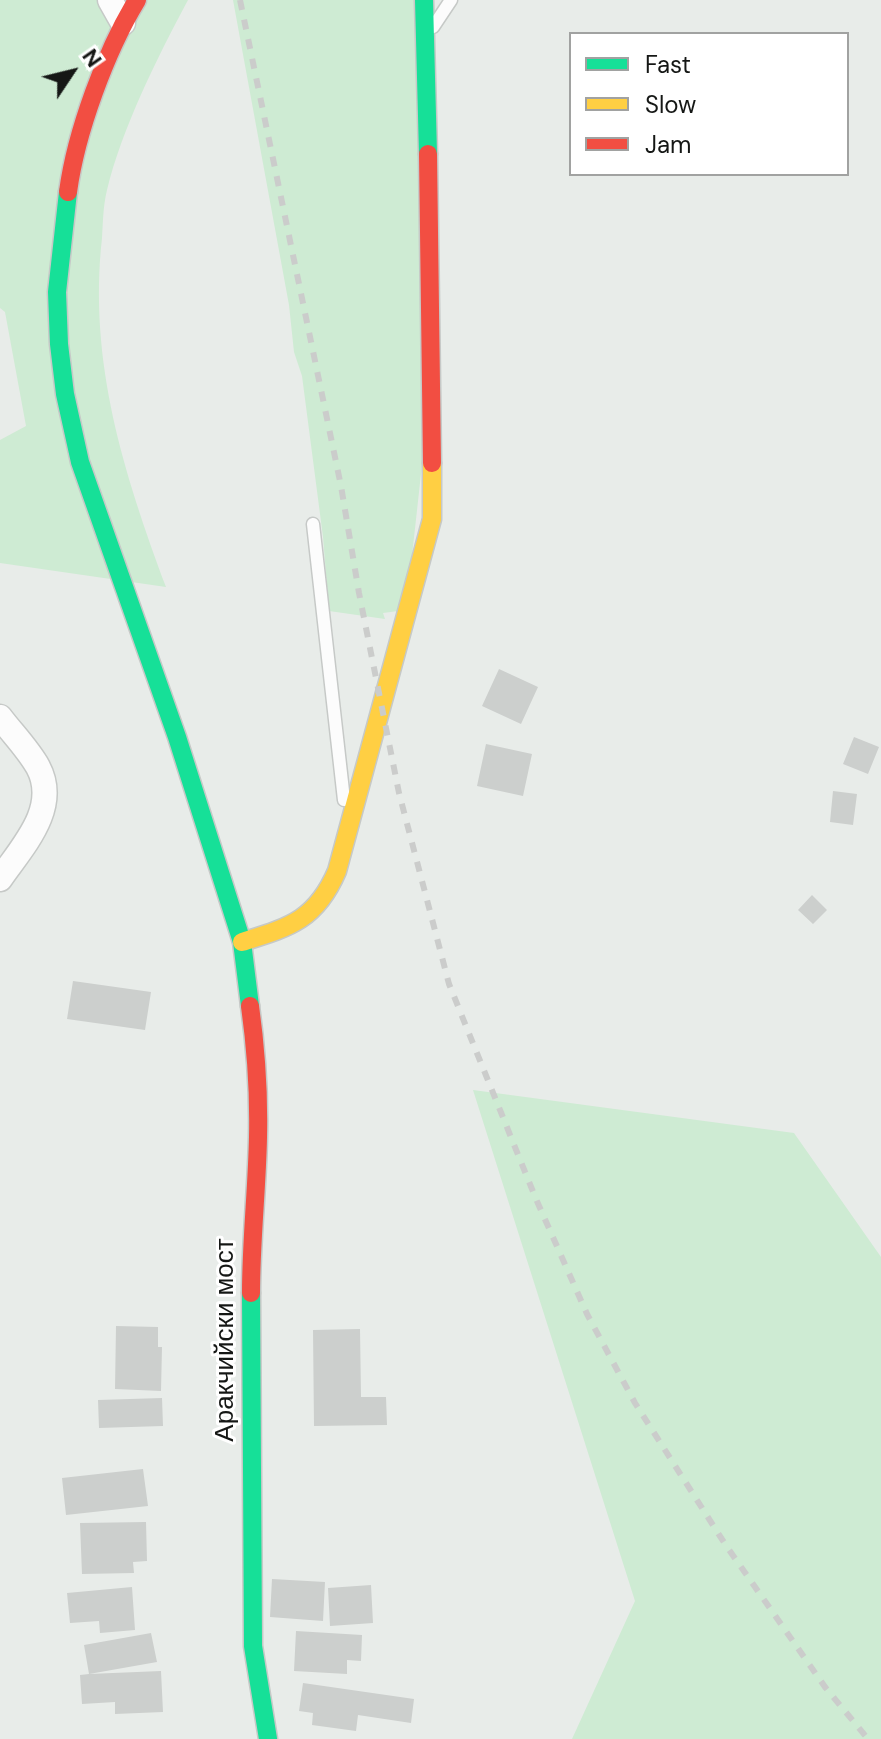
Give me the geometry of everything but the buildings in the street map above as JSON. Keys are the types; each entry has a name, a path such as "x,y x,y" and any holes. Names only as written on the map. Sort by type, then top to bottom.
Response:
{"main road":[{"name":"Аракчийски мост","path":"137,0 123,23 104,68 68,187 57,292 59,344 65,394 80,462 177,737 242,942 256,1049 258,1138 251,1240 253,1646 268,1739"},
{"path":"242,942 270,933 322,903 337,871 432,519 424,0"}],"street":[{"path":"110,0 123,23"},
{"path":"0,717 39,769 44,793 42,818 0,879"}],"lane":[{"path":"425,35 439,22 451,0"},
{"path":"313,524 348,835"}],"green space":[{"path":"0,0 188,0 142,93 114,166 105,202 99,284 100,329 113,417 136,502 166,587 0,563 0,440 26,426 5,312 0,308"},
{"path":"233,0 429,0 435,347 406,610 383,613 385,619 329,611 323,537 302,376 294,352 289,305"},
{"path":"473,1090 794,1133 881,1257 881,1739 572,1739 635,1601"}],"railway":[{"path":"240,0 341,486 399,793 449,984 536,1199 587,1314 635,1403 725,1544 825,1687 868,1739"}],"traffic: fast":[{"path":"424,0 428,154"},
{"path":"68,192 57,292 59,344 65,394 80,462 177,737 242,942 250,1006"},
{"path":"251,1293 253,1646 268,1739"}],"traffic: slow":[{"path":"242,942 300,919 320,901 337,871 432,519 432,463"}],"traffic: jam":[{"path":"68,192 85,118 114,43 137,0"},
{"path":"428,154 432,463"},
{"path":"250,1006 257,1071 258,1121 251,1293"}]}
